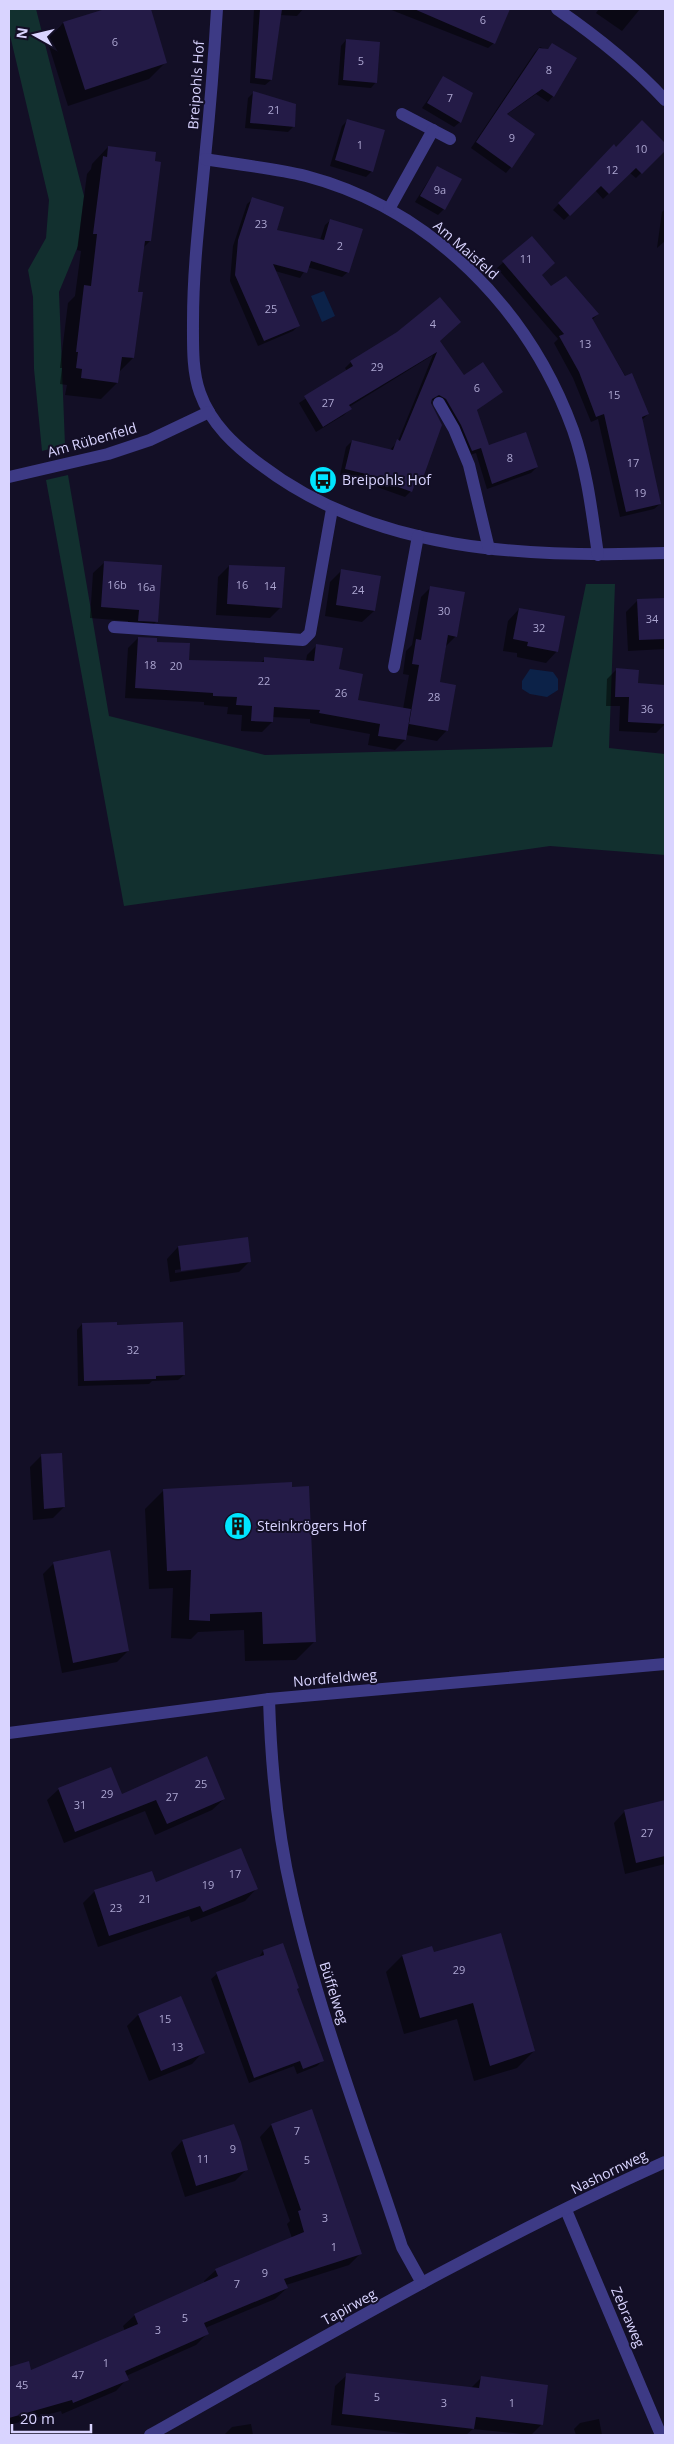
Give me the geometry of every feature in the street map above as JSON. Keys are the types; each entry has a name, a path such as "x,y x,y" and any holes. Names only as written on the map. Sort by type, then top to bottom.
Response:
{"street":[{"name":"Breipohls Hof","path":"217,9 205,160 195,254 193,346 200,392 209,412 234,444 299,492 332,509 418,536 489,549 536,554 665,553"},
{"path":"557,9 596,35 646,78 665,100"},
{"path":"402,114 450,139"},
{"path":"389,210 434,130"},
{"name":"Am Maisfeld","path":"205,160 306,176 354,193 389,210 435,240 476,275 498,299 529,340 552,382 573,430 586,480 598,555"},
{"path":"439,403 454,429 469,465 489,549"},
{"name":"Am Rübenfeld","path":"9,477 115,452 150,440 209,412"},
{"path":"114,627 303,640 310,633 332,509"},
{"path":"394,667 418,536"},
{"name":"Nordfeldweg","path":"9,1733 269,1699 665,1664"},
{"name":"Büffelweg","path":"269,1699 280,1826 292,1895 308,1961 402,2247 422,2283"},
{"name":"Nashornweg","path":"566,2210 665,2162"},
{"name":"Tapirweg","path":"150,2435 422,2283 566,2210"},
{"name":"Zebraweg","path":"566,2210 661,2435"}],"green space":[{"path":"9,9 36,9 84,196 78,246 59,292 65,445 42,451 34,369 33,297 28,270 46,238 49,200 9,31"},
{"path":"68,475 109,716 265,755 552,747 586,584 615,584 609,748 665,754 665,855 550,846 124,906 46,480"}],"water":[{"path":"324,291 335,316 322,322 311,296"},
{"path":"530,669 553,672 558,679 558,690 547,697 530,694 522,689 522,681"}],"building":[{"path":"105,9 151,9 167,63 85,90 63,22"},
{"path":"260,9 282,9 272,80 255,78"},
{"path":"414,9 510,9 495,44"},
{"path":"346,39 380,42 377,83 343,80"},
{"path":"552,43 577,58 554,97 542,89 507,114 535,134 512,168 476,142 539,48 548,49"},
{"path":"443,76 473,93 461,123 427,103"},
{"path":"253,91 296,104 295,127 250,123"},
{"path":"347,119 385,130 373,172 335,160"},
{"path":"642,120 665,143 665,151 642,174 636,168 609,194 601,186 570,216 558,203 614,144 616,147"},
{"path":"108,146 156,152 155,161 161,162 151,241 145,241 138,292 143,292 134,358 122,357 118,383 81,378 82,369 76,368 78,352 76,352 84,285 91,286 97,234 93,234 103,156 107,157"},
{"path":"437,166 462,179 445,210 420,196"},
{"path":"252,197 284,207 277,230 324,240 330,219 363,229 349,273 311,261 307,273 273,264 300,326 264,341 235,275 238,240"},
{"path":"532,236 555,263 542,275 551,286 566,276 599,314 592,318 625,376 632,373 649,414 642,417 661,504 626,512 604,414 596,417 579,372 559,336 564,334 502,261"},
{"path":"440,297 461,322 440,341 464,375 483,362 503,392 477,410 489,445 526,432 538,467 492,484 481,448 472,451 461,425 446,399 439,395 432,399 431,403 442,425 423,478 418,476 412,492 382,481 383,478 345,469 352,440 393,450 397,439 400,441 437,352 349,405 352,409 323,427 304,396 353,366 350,361 397,332"},
{"path":"104,561 162,565 158,622 138,621 139,610 101,607"},
{"path":"229,565 285,567 282,608 227,604"},
{"path":"341,569 381,576 375,611 336,605"},
{"path":"430,586 465,592 457,637 448,635 440,682 456,685 448,731 409,724 419,665 412,664 416,639 421,640"},
{"path":"665,598 665,639 639,640 637,599"},
{"path":"519,608 565,616 558,652 527,646 528,642 513,639"},
{"path":"138,637 157,638 157,642 190,643 189,660 264,662 264,657 314,661 316,644 343,648 339,669 363,674 358,700 411,709 406,740 378,736 380,724 319,713 320,710 274,707 273,722 251,721 252,706 236,705 237,697 213,696 213,693 135,688"},
{"path":"616,668 639,670 638,683 665,685 665,724 628,722 629,697 615,697"},
{"path":"248,1237 251,1262 181,1271 178,1246"},
{"path":"117,1322 117,1325 183,1322 185,1375 156,1376 156,1379 84,1381 82,1323"},
{"path":"62,1453 65,1507 44,1509 41,1454"},
{"name":"Steinkrögers Hof","path":"292,1482 292,1487 309,1486 316,1642 263,1644 262,1612 210,1614 210,1621 189,1620 191,1570 167,1571 163,1489"},
{"path":"110,1550 129,1651 73,1663 53,1562"},
{"path":"207,1756 225,1799 167,1824 156,1800 75,1832 58,1788 111,1767 122,1794"},
{"path":"665,1800 665,1856 636,1863 624,1810"},
{"path":"241,1848 258,1889 203,1912 200,1906 109,1936 94,1890 152,1871 156,1882"},
{"path":"501,1933 535,2051 490,2066 473,2003 420,2018 402,1955 432,1946 434,1952"},
{"path":"283,1943 299,1988 297,1989 324,2061 303,2069 300,2061 254,2078 216,1972 264,1955 263,1950"},
{"path":"181,1996 205,2053 161,2071 138,2014"},
{"path":"312,2109 362,2254 284,2279 288,2288 204,2323 209,2334 125,2371 129,2380 73,2403 72,2400 9,2418 9,2367 29,2361 31,2370 138,2324 134,2314 218,2276 215,2269 304,2232 298,2211 301,2210 271,2124"},
{"path":"234,2124 248,2170 196,2186 182,2140"},
{"path":"346,2373 479,2388 481,2376 548,2385 543,2425 476,2417 474,2429 342,2414"}],"place":[{"name":"Breipohls Hof","path":"323,480"},
{"name":"Steinkrögers Hof","path":"238,1526"}]}
